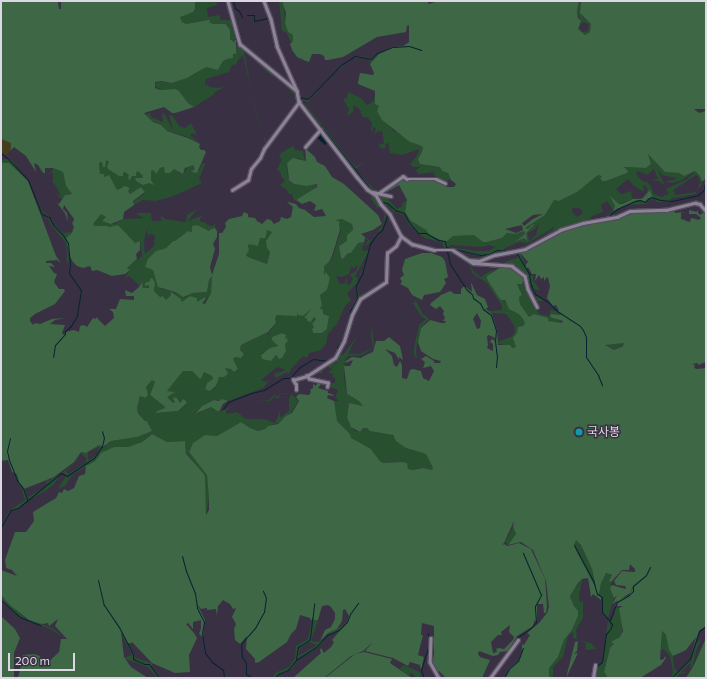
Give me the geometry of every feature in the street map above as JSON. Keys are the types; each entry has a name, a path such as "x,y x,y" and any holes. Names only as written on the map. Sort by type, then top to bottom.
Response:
{"street":[{"path":"228,1 240,44 297,92"},
{"path":"264,1 271,19 277,46 297,92 299,102 367,189 391,196"},
{"path":"232,190 248,180 252,169 260,158 264,149 299,102"},
{"path":"305,147 320,130"},
{"path":"379,193 403,176 407,179 436,179 445,183"},
{"path":"373,192 394,218 401,236 412,244 434,250 453,250 473,263 508,265 517,269 526,278 528,289 537,308"},
{"path":"466,259 480,261 495,254 525,249 560,230 583,223 620,217 633,210 666,210 697,203 706,211"},
{"path":"296,390 296,385 293,380 307,376 335,358 344,341 359,301 364,295 386,282 388,253 396,246 401,236"},
{"path":"307,376 310,379 328,383 327,387"},
{"path":"430,638 430,662 439,678"},
{"path":"490,678 518,640"},
{"path":"593,678 595,665"}],"green space":[{"path":"1,1 58,1 59,9 61,9 61,1 195,1 195,9 193,12 180,17 182,22 186,24 210,20 209,22 213,24 226,24 230,30 230,39 234,42 236,39 236,54 233,54 233,58 223,61 218,70 206,67 187,78 172,83 161,81 155,82 155,88 160,90 176,89 188,103 194,107 175,113 172,113 164,107 144,113 153,122 161,125 167,131 200,144 199,147 201,150 206,152 197,173 191,172 195,169 193,165 185,168 183,174 174,169 170,173 165,173 164,167 160,168 156,174 153,170 151,171 151,180 154,185 149,183 143,185 136,181 135,178 142,178 143,176 138,171 136,176 132,176 130,180 128,179 129,175 125,172 123,173 123,176 119,176 108,169 107,167 109,162 106,160 105,167 103,167 102,162 99,163 100,174 104,174 104,177 109,175 117,190 125,186 130,188 128,191 130,194 141,187 145,192 133,201 134,205 124,212 123,219 111,224 102,221 106,217 101,214 93,224 95,226 109,227 118,225 135,243 140,241 140,250 136,254 137,259 127,268 130,270 125,274 112,276 97,270 92,271 90,266 83,268 77,266 73,262 70,257 66,238 72,233 74,227 72,222 74,219 64,205 63,209 67,213 68,222 65,213 57,203 59,204 65,195 72,194 66,186 63,172 53,168 45,168 45,173 43,173 38,165 34,163 36,172 26,156 14,147 10,151 11,144 1,139"},
{"path":"195,1 216,1 217,5 207,8 208,17 220,15 220,20 230,20 231,22 226,1 228,1 239,46 236,39 234,42 229,38 230,30 227,24 213,24 208,20 186,24 182,22 180,17 195,4"},
{"path":"279,1 282,1 284,5 285,23 288,32 293,35 293,41 291,42 286,32 282,31"},
{"path":"282,1 427,1 429,4 438,1 579,1 577,11 578,18 581,21 578,29 585,35 590,32 591,24 580,13 581,1 706,1 706,109 694,109 699,113 706,111 706,178 702,182 700,176 695,171 684,176 679,173 665,172 648,154 651,164 646,168 624,167 628,171 627,173 606,181 602,181 600,178 602,176 598,175 577,192 559,201 554,200 545,215 525,228 528,229 533,224 534,225 526,233 527,241 524,238 514,242 525,234 524,231 515,234 507,233 502,238 487,242 483,242 474,235 453,236 446,242 438,239 429,235 426,230 411,221 405,212 407,200 399,185 387,192 381,192 403,177 406,180 436,179 447,187 454,187 456,184 451,180 448,173 442,171 440,167 420,164 418,159 423,149 422,146 410,142 382,120 377,111 379,106 375,104 375,91 358,84 360,73 373,75 374,73 370,64 379,54 393,47 403,46 409,42 409,25 407,26 406,32 377,37 343,57 325,60 324,56 320,54 312,54 309,62 297,57 292,50 290,44 293,41 293,35 288,32 285,23 286,13","holes":["543,214 524,226 522,223 533,215","522,225 523,230 516,233 505,229"]},
{"path":"579,1 581,1 580,10 582,16 591,24 590,32 585,35 578,29 581,23 577,11","holes":["582,22 589,24 588,31 583,32 579,28"]},
{"path":"237,44 244,51 251,89 261,129 259,124 243,55 237,61 237,64 232,65 229,72 206,79 205,86 208,84 209,87 220,88 228,85 194,107 188,103 176,89 160,90 154,85 158,81 172,83 187,78 206,67 218,70 223,61 228,58 230,59 236,53"},
{"path":"240,45 297,91 297,94 279,77"},
{"path":"387,49 379,54 370,63 370,61 363,57 352,59 334,73 349,60 358,56 366,57 371,59 377,53"},
{"path":"255,61 262,64 295,93 298,101 296,103 294,94"},
{"path":"330,78 308,102 299,98 307,100"},
{"path":"348,92 361,98 367,105 374,101 376,94 376,101 380,106 380,117 394,131 404,136 410,142 422,146 423,149 419,156 420,164 440,167 442,171 448,173 451,180 450,179 446,182 443,181 434,175 434,172 418,174 416,170 420,167 413,167 410,164 418,154 419,149 402,155 390,153 388,143 385,144 386,147 384,149 379,147 379,145 384,143 382,131 378,131 374,135 376,129 373,127 371,132 372,123 368,118 363,117 360,112 361,111 357,107 353,106 353,112 347,116 349,109 343,99 347,98"},
{"path":"306,105 355,167 367,160 355,169 374,189 379,191 369,188 312,116 305,106"},
{"path":"150,113 151,117 163,122 162,115 164,113 173,130 169,115 173,116 179,126 185,128 191,123 197,135 192,133 190,135 200,144 188,137 165,130 161,125 152,121 146,114"},
{"path":"293,146 295,150 303,151 305,161 298,158 287,163 288,178 294,184 306,186 316,184 316,187 306,195 294,201 292,194 289,194 286,189 280,185 285,181 281,176 281,173 277,170 282,159 279,157 281,153"},
{"path":"305,148 315,157 317,162 325,166 332,177 344,184 378,215 382,224 373,230 361,234 365,237 364,242 358,243 351,253 348,253 343,259 341,258 339,246 347,241 347,235 353,230 352,224 342,219 336,220 340,222 340,230 332,256 329,262 324,266 324,275 326,272 330,278 327,290 320,295 322,305 320,308 323,310 323,314 329,316 327,329 322,333 313,333 312,329 314,327 312,324 316,319 314,317 311,322 307,321 307,318 304,318 311,309 303,316 298,315 298,312 297,316 277,315 275,318 276,323 268,332 241,345 240,350 244,354 241,358 235,357 233,359 238,369 234,372 231,369 225,368 228,373 227,375 224,377 219,377 216,386 210,391 205,389 207,383 213,379 212,376 204,372 200,379 192,371 183,371 167,391 175,392 167,397 173,403 175,402 173,399 174,397 177,398 180,403 183,399 187,403 178,411 156,413 157,411 165,408 150,395 155,382 152,380 146,387 148,394 146,398 140,396 137,408 138,413 145,421 147,421 152,431 137,437 111,441 103,447 99,445 86,453 81,452 74,462 54,477 24,489 19,482 17,474 12,472 8,460 1,461 1,163 9,163 28,181 56,256 61,263 57,260 46,261 46,263 51,263 55,267 49,266 54,273 57,274 54,282 59,289 64,289 65,291 55,304 35,314 30,318 30,321 33,325 35,323 40,324 52,319 65,318 55,320 50,324 65,325 62,333 64,335 66,332 74,330 79,332 80,326 84,325 87,327 93,318 96,319 96,317 105,326 114,318 113,312 109,309 116,309 120,299 134,300 134,296 126,296 125,290 132,293 140,286 142,281 143,288 149,288 149,285 145,286 145,283 150,281 150,278 153,279 155,283 154,291 160,297 163,296 166,300 171,295 171,292 181,299 182,302 190,296 197,298 197,302 205,297 202,303 205,304 211,293 212,276 209,280 207,292 193,293 183,297 176,292 158,287 153,270 145,267 148,259 156,251 166,248 173,241 188,231 192,232 192,226 197,225 209,231 215,228 217,231 217,237 213,244 215,249 210,267 212,275 219,254 219,233 222,233 226,227 225,223 229,219 242,216 244,212 248,214 248,217 255,218 262,224 267,219 271,220 274,224 280,221 281,217 287,219 291,217 293,207 287,202 296,204 299,208 305,210 314,217 326,216 322,209 314,211 316,205 310,201 302,204 296,200 317,187 317,184 306,186 294,184 289,180 287,163 293,158 306,161","holes":["267,230 272,232 266,241 267,248 270,252 267,264 246,255 249,250 249,244 258,246 260,238 265,238"]},
{"path":"648,154 665,172 679,173 684,176 695,171 700,176 702,185 696,190 700,183 698,176 696,175 673,190 676,195 696,192 696,194 673,198 669,200 672,201 671,202 656,202 657,201 653,199 646,204 629,205 617,210 614,215 631,209 664,209 631,210 618,216 602,218 618,209 629,204 640,201 645,203 648,199 653,198 650,190 644,196 648,190 645,185 643,186 644,192 634,186 628,179 616,189 621,194 631,191 632,198 640,199 633,199 619,204 611,197 615,206 613,211 605,214 613,210 607,201 601,205 603,212 592,216 590,219 592,221 560,230 530,247 513,252 495,254 476,260 466,258 459,253 475,259 488,255 476,255 452,249 444,251 443,243 425,238 418,233 409,225 404,215 393,211 387,205 385,207 380,202 385,202 380,201 377,194 380,193 391,197 388,199 397,209 403,206 402,204 407,200 405,212 411,221 426,230 429,235 438,240 446,242 453,236 474,235 483,242 487,242 502,238 507,233 515,234 524,231 525,234 514,242 524,238 526,241 526,233 534,225 533,224 528,229 525,228 545,215 554,200 559,201 577,192 598,175 602,175 600,178 602,181 606,181 627,173 627,169 623,167 646,168 651,164","holes":["657,168 662,175 676,178 675,180 666,181 673,183 682,180 693,172 694,173 687,179 666,189 669,194 661,197 654,194 650,185 647,182 642,181 636,174 638,171 647,175 654,169 658,179 650,180 659,181 665,186","572,208 579,208 582,210 582,214 577,217 573,213","539,223 536,235 529,241 528,233 535,229","554,227 553,230 532,244 503,251 505,248 519,242 528,243","449,245 482,247 489,245 495,247 489,251 449,247"]},
{"path":"1,160 11,160 28,181 9,163 1,163"},
{"path":"106,160 109,162 108,169 119,176 125,172 132,176 138,171 143,176 142,178 135,178 141,184 151,180 150,171 153,170 155,173 160,168 164,167 165,170 174,169 183,174 189,165 194,165 195,169 199,171 202,163 205,164 199,179 202,183 174,196 156,201 143,200 134,205 133,202 144,194 144,190 141,187 130,194 122,187 117,190 108,175 104,177 100,174 99,163 103,163"},
{"path":"53,168 63,172 66,186 72,194 65,195 62,199 55,192 61,196 52,182 53,173 45,174 52,172"},
{"path":"650,190 653,198 648,198 645,202 640,200 635,201 613,211 615,206 610,196 619,204 622,204 633,199 642,199"},
{"path":"372,194 378,204 379,202 390,214 395,222 396,229 392,218 387,216 385,210 386,216 382,229 372,239 383,225 385,212 379,206 378,208 376,206 371,198"},
{"path":"36,198 43,212 49,216 54,225 63,233 72,232 73,226 70,223 74,225 72,233 66,238 70,266 66,259 66,243 51,225 48,218 42,214 48,216 41,212"},
{"path":"696,200 702,202 706,210 701,204 696,202 668,208"},
{"path":"679,207 679,209 674,210 675,213 685,212 681,213 681,219 690,222 691,218 699,220 701,218 696,214 689,214 689,210 697,212 698,209 698,213 700,215 706,211 706,362 698,365 698,363 692,364 695,365 694,368 697,369 706,368 706,626 699,631 691,655 696,637 686,650 673,656 669,650 666,635 662,631 660,660 664,659 665,656 666,658 661,665 640,678 608,678 604,672 610,648 614,644 611,642 620,637 623,631 619,608 623,606 615,606 618,600 612,604 618,594 626,588 625,586 616,585 614,581 622,571 635,572 635,569 630,564 629,570 622,570 611,582 609,581 612,575 606,573 601,583 599,594 597,593 601,597 601,600 593,594 591,597 588,578 582,579 578,583 570,596 578,611 578,616 572,630 564,640 558,657 549,668 549,678 505,678 509,669 518,661 522,652 522,644 524,645 530,635 527,633 539,623 547,613 549,607 546,581 533,550 521,542 508,545 516,534 513,527 514,521 504,543 501,546 504,544 508,546 519,543 531,549 545,579 547,606 546,613 544,613 543,604 537,604 537,622 535,625 535,619 533,626 517,636 508,651 500,652 498,655 493,656 479,651 478,654 480,657 490,660 482,678 446,678 439,671 436,673 432,665 434,655 434,626 422,623 421,635 423,635 418,655 424,657 421,671 420,665 410,662 408,666 393,658 365,651 373,642 363,651 351,656 324,678 293,678 321,653 321,648 324,653 331,647 334,642 332,640 347,622 349,616 345,609 343,610 342,621 337,629 328,633 320,641 325,630 331,627 335,619 335,613 331,607 328,605 322,606 318,620 314,620 313,617 311,621 310,618 300,615 296,629 291,634 287,642 259,662 255,663 255,659 246,649 247,636 240,644 235,640 234,629 236,624 232,617 236,608 233,609 230,604 223,600 218,606 217,616 216,609 201,609 197,604 205,620 203,637 199,634 201,629 201,620 193,622 193,629 188,623 186,624 197,638 189,655 190,672 175,673 152,663 131,641 132,643 128,643 121,632 124,657 131,667 148,678 18,678 23,655 34,654 40,656 41,667 44,666 59,652 61,639 67,639 55,626 58,619 49,626 48,623 42,624 29,620 10,605 1,595 1,570 17,576 12,570 6,568 5,560 15,532 26,532 34,521 33,512 56,498 59,492 62,493 64,489 68,491 74,488 79,476 85,474 86,466 95,461 101,453 114,447 128,447 142,442 152,434 167,442 185,441 186,454 204,474 206,515 209,510 207,475 189,452 193,443 205,435 217,436 241,422 258,431 265,429 268,426 278,424 286,416 292,413 299,401 296,397 299,394 309,395 311,392 310,390 313,388 313,384 316,386 318,380 327,383 326,386 321,384 318,388 328,391 328,393 334,395 328,395 327,398 334,401 337,421 350,434 351,438 371,449 380,461 383,463 407,463 408,469 413,470 423,468 432,470 433,468 426,454 406,448 396,441 393,435 370,431 367,428 363,428 360,432 351,427 347,418 349,403 363,406 359,401 347,394 344,366 350,366 353,360 345,363 346,361 352,357 361,358 373,352 376,341 384,341 389,337 400,346 403,360 399,357 399,360 395,353 385,349 392,356 394,365 397,367 400,361 402,365 402,378 407,379 410,370 413,369 421,371 423,378 429,381 434,371 431,366 423,368 425,362 421,359 426,356 434,361 434,363 440,363 441,361 433,359 421,351 418,342 421,328 430,320 441,323 445,323 446,321 443,321 445,318 443,314 444,311 440,306 436,309 430,305 441,295 450,291 455,294 461,294 461,289 466,287 472,292 471,282 477,295 485,299 488,307 486,309 492,314 497,330 498,345 510,345 512,348 516,347 513,338 517,333 518,327 523,326 525,323 519,314 509,309 505,300 501,300 487,279 487,276 504,265 508,265 524,275 526,283 523,280 522,284 517,284 522,295 519,297 520,304 529,317 534,314 548,318 548,321 562,323 563,321 550,317 551,314 561,314 556,311 559,311 556,305 553,306 547,298 550,286 548,278 547,277 544,281 544,277 541,279 539,275 535,281 536,274 532,274 528,267 526,269 526,264 528,262 516,251 573,226 609,219 630,211 664,211","holes":["477,313 481,321 480,328 477,329 473,319","489,335 495,338 495,341 492,339 490,342 493,344 493,351 487,348 487,336","624,343 623,346 614,350 605,345","576,540 581,545 592,569 596,588 574,545","633,586 633,588 629,595 620,599 630,593","510,625 509,632 514,637 513,640 504,649 496,649 497,652 493,653 491,642 498,635 502,635 501,632"]},
{"path":"197,209 188,221 201,216 200,221 206,223 207,225 213,226 215,223 215,228 212,228 209,231 197,225 192,226 192,232 188,231 175,241 172,241 166,248 153,254 145,267 153,270 157,279 157,284 162,289 176,291 185,297 193,293 207,292 209,280 212,276 211,293 204,303 201,303 203,301 197,302 197,298 190,296 182,303 181,299 171,292 171,295 166,300 163,296 160,297 154,291 155,283 152,281 150,281 150,287 146,289 143,288 143,283 141,282 139,288 138,284 129,276 124,279 130,270 127,268 142,256 140,241 135,244 118,225 109,227 95,226 93,224 101,214 106,217 102,221 114,224 123,219 144,218 136,214 138,213 151,213 152,221 162,221 160,215 165,219 186,222 187,215","holes":["147,229 148,238 149,234 154,235 154,246 145,254 144,241"]},
{"path":"342,219 352,224 353,231 347,236 347,241 339,246 341,258 343,259 348,253 351,253 358,243 364,242 365,237 371,241 363,249 368,240 366,239 362,248 363,251 370,250 367,259 368,253 355,276 358,278 357,282 359,278 357,284 359,296 385,282 361,297 354,309 352,307 358,298 356,284 347,293 351,300 345,306 337,324 328,334 326,344 321,350 309,353 307,358 303,356 291,369 289,374 287,372 276,378 274,374 286,370 277,367 261,380 266,382 270,380 263,388 228,401 214,400 202,406 195,413 197,414 211,407 219,412 240,403 226,410 226,413 237,412 246,419 264,419 275,423 280,411 280,418 289,411 289,399 291,394 282,394 278,399 275,396 270,401 253,402 269,400 274,395 278,397 283,393 292,394 298,401 291,413 278,423 268,426 265,429 258,431 249,428 241,422 217,436 205,435 193,443 189,452 207,475 209,499 206,515 204,474 186,454 185,441 167,442 151,434 142,442 128,447 114,447 101,454 95,461 72,475 65,486 58,489 67,476 63,472 78,458 81,452 86,453 99,445 103,448 111,441 137,437 152,431 147,421 145,421 138,412 137,408 140,396 146,398 148,394 146,387 152,379 155,382 150,395 165,408 157,411 157,413 178,411 187,404 185,400 183,399 180,403 177,398 174,397 173,399 175,403 173,403 166,397 174,392 167,391 183,371 192,371 200,379 204,372 212,376 213,379 207,383 205,388 211,391 216,387 217,378 227,375 228,373 225,368 231,369 234,372 238,370 233,359 235,357 241,358 244,354 240,350 241,345 268,332 269,341 269,332 281,318 276,323 275,318 277,315 295,314 303,316 311,309 304,318 307,318 307,321 311,322 315,317 316,319 312,324 314,327 312,329 313,333 322,333 327,329 329,316 323,314 323,310 320,308 322,304 320,295 327,290 330,278 326,272 324,275 324,266 333,256 341,230 339,227 340,222 336,220","holes":["358,265 356,271 349,275 353,278 350,285 347,284 346,276 345,283 340,284 336,276 342,277 349,274 351,267 354,268","282,333 285,335 285,339 287,338 288,341 285,344 286,351 282,358 279,359 276,355 271,360 262,359 261,354 264,352 265,353 270,348 278,346 272,340 272,337","99,447 97,454 88,461 88,452","81,453 86,458 86,463 68,474 66,471 77,460"]},
{"path":"267,230 272,232 268,239 270,251 267,264 246,255 249,244 254,244 260,238 265,238"},
{"path":"515,252 521,255 527,270 530,275 533,276 533,280 540,290 535,288 535,294 544,301 538,301 527,276 515,267 504,264 505,262 517,258 518,255"},
{"path":"422,253 431,253 442,257 445,261 448,277 444,279 446,283 440,292 424,295 422,300 412,295 408,288 400,284 402,282 400,278 404,275 402,270 405,259"},
{"path":"467,260 474,272 481,277 490,271 498,269 492,272 487,279 497,295 522,316 525,323 516,335 516,347 512,348 498,344 499,341 511,337 515,332 514,325 506,314 491,313 488,311 502,310 502,306 487,283 473,274"},
{"path":"522,280 526,283 539,314 549,316 551,310 556,311 561,314 551,314 563,323 548,321 534,314 529,317 520,304 519,297 522,295 517,283 520,284"},
{"path":"416,301 423,314 429,319 421,327 416,350 417,359 414,355 414,348 419,325 426,319 422,317 413,303"},
{"path":"372,325 374,347 362,355 348,356 345,360 344,378 347,394 359,401 363,406 349,403 347,418 348,422 355,431 360,432 363,428 367,428 375,432 389,433 406,448 426,454 433,471 423,468 413,470 408,469 402,462 383,463 371,449 350,438 350,434 337,421 335,414 334,401 338,401 338,399 335,398 338,390 327,386 329,381 330,383 335,383 335,378 332,377 333,374 328,373 342,356 330,369 328,366 324,368 321,374 316,371 309,378 308,376 335,358 338,353 340,355 344,354 357,336 348,354 360,354 373,347 371,337"},
{"path":"282,333 286,335 285,339 287,338 288,341 285,344 286,351 282,358 279,359 276,355 271,361 262,359 261,355 270,348 278,346 272,340 272,337"},
{"path":"624,343 614,350 605,345"},
{"path":"222,399 228,401 223,404 219,412 211,407 195,414 202,406 214,400 219,401"},
{"path":"14,472 17,474 19,482 23,485 28,497 44,488 47,485 46,480 49,481 61,473 55,483 47,490 27,501 19,509 9,511 25,500 21,486 18,484"},
{"path":"9,511 9,513 1,529"},
{"path":"513,527 516,534 508,545 505,542"},
{"path":"576,540 581,545 592,569 594,583 577,552 574,544"},
{"path":"606,573 612,576 611,585 614,598 608,618 602,612 602,597 599,594 601,583"},
{"path":"582,579 579,596 580,602 583,601 583,618 576,630 577,639 573,638 573,632 568,636 563,657 553,667 553,677 549,678 549,668 558,657 564,640 572,630 578,616 570,595"},
{"path":"612,585 625,589 614,598 610,588"},
{"path":"1,595 25,618 52,628 67,639 50,629 20,617 2,600"},
{"path":"615,607 619,608 622,616 622,635 613,642 614,644 609,651 604,672 608,678 595,678 596,668 603,661 608,619 611,628 611,621 615,613"},
{"path":"1,616 15,629 20,638 14,653 14,678 1,678"},
{"path":"313,617 314,619 318,620 311,641 315,642 322,641 328,633 338,629 347,621 338,632 327,636 323,643 310,653 301,656 292,669 273,678 275,673 289,667 295,658 296,646 308,639","holes":["310,642 317,645 298,656 300,648"]},
{"path":"662,631 667,637 669,650 673,656 674,668 678,672 690,659 696,643 702,638 697,648 693,665 690,669 691,662 681,672 687,672 679,674 676,678 671,678 673,672 670,656 663,649 661,650"},
{"path":"120,632 128,643 135,658 152,663 152,667 160,678 157,678 148,667 124,658 132,655"},
{"path":"706,638 706,678 686,678 694,665"},
{"path":"578,640 591,643 596,649 585,650 586,643"},
{"path":"578,641 577,651 574,654 578,653 566,678 575,642"},
{"path":"364,652 392,659 390,663 412,678 325,678 355,654"},
{"path":"403,665 420,672 421,678 417,678 411,673 409,676 400,669"}],"sand":[{"path":"1,139 11,143 10,151 6,156 1,152"}],"water":[{"path":"321,133 328,143 325,145 316,137"}],"waterway":[{"path":"226,1 237,44 297,94"},
{"path":"233,1 235,8 239,11 242,17"},
{"path":"247,15 254,15 254,21 268,18 262,1"},
{"path":"299,97 308,99 341,65 355,56 371,59 377,53 393,47 409,46 421,50"},
{"path":"300,100 372,191"},
{"path":"1,153 7,158"},
{"path":"8,159 28,180 41,213"},
{"path":"706,181 704,187 706,191"},
{"path":"609,216 617,209 635,201 640,200 645,202 651,197 660,200 672,201 698,195 705,189"},
{"path":"373,194 382,206"},
{"path":"382,202 387,203 395,210 404,213 408,221 418,233 426,233 438,240 445,241 446,248"},
{"path":"337,351 337,347 344,338 350,311 357,299 356,285 362,274 370,244 382,230 385,222 387,216 385,210"},
{"path":"42,214 49,217 53,225 63,235 68,243 70,265 69,273 81,290 77,316 71,326 65,331 65,334 55,345 53,357"},
{"path":"446,247 480,255 489,254 497,250 509,251"},
{"path":"447,251 450,264 467,290 472,294 473,298 480,303 483,309 491,315 496,330 496,367"},
{"path":"516,252 529,274 531,285 535,294 548,302 557,311 580,326 583,330 586,337 586,357 598,375 602,385"},
{"path":"223,409 228,402 251,393 264,390 283,378 290,378 300,367 313,359 329,361"},
{"path":"1,527 11,510 18,508 61,473 67,476 94,458 102,446 104,438 102,431"},
{"path":"10,438 7,451 9,460 27,499"},
{"path":"574,545 593,580 597,594 602,597 602,612 612,624 611,628 606,634 602,662 596,667"},
{"path":"488,678 518,637 530,629 536,622 535,606 541,595 523,553"},
{"path":"182,556 195,593 197,608 204,622 202,633 205,653 212,662 223,670 224,677 230,678"},
{"path":"610,620 617,602 633,591 633,586 646,575 650,567"},
{"path":"98,580 104,605 119,627 133,655 133,659 144,664 149,664 159,678"},
{"path":"253,678 246,674 246,663 242,657 241,644 255,628 264,612 266,598 263,591"},
{"path":"1,600 20,617 40,625"},
{"path":"296,659 298,647 310,638 314,603"},
{"path":"274,678 278,674 288,670 296,660 316,647 327,635 339,630 347,622 350,614 358,603"},
{"path":"671,678 690,659 699,631 706,626"},
{"path":"424,678 421,670 428,647 428,633"},
{"path":"504,678 509,669 518,661 523,648"}],"place":[{"name":"국사봉","path":"579,432"}]}
